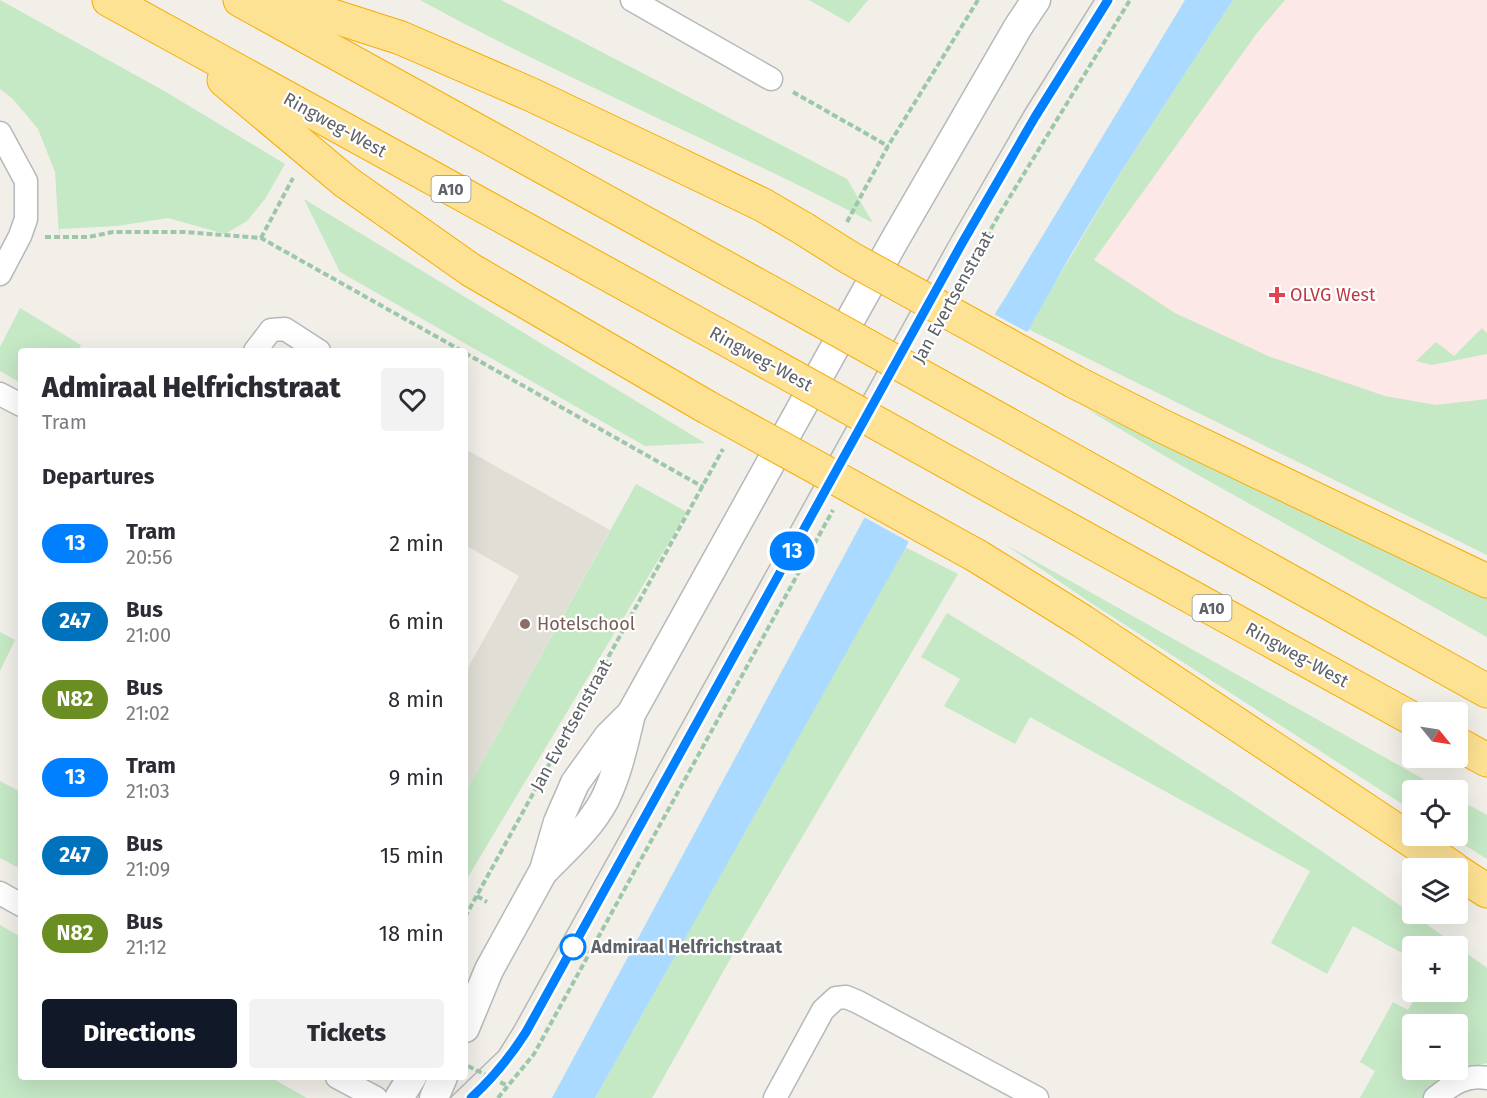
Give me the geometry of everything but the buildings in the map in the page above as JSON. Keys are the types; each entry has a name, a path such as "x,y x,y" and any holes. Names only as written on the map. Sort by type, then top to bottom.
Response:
{"highway":[{"name":"Ringweg-West","path":"109,0 1402,713"},
{"path":"240,0 1487,691"},
{"path":"283,0 401,38 467,66 763,205 850,258 1075,382 1487,581"},
{"name":"A10","path":"165,31 346,182 471,270 705,406 977,556 1082,621 1439,858"},
{"path":"1468,750 1487,760"},
{"path":"1468,879 1487,891"}],"street":[{"path":"632,0 771,79"},
{"path":"468,1021 489,970 544,870 584,830 605,800 616,774 631,714 892,243 1036,0"},
{"path":"0,133 26,181 26,219 20,237 0,274"},
{"path":"257,348 271,330 285,329 314,348"},
{"path":"0,394 18,403"},
{"path":"0,893 18,903"},
{"path":"468,997 489,970"},
{"path":"775,1098 823,1010 836,998 846,997 1037,1098"},
{"path":"1435,1098 1454,1083 1476,1076 1487,1078"},
{"path":"343,1080 376,1098"},
{"path":"399,1098 410,1080"},
{"path":"434,1098 443,1080"}],"path":[{"path":"843,230 888,147 978,0"},
{"name":"Jan Evertsenstraat","path":"960,285 1006,203 1130,0"},
{"path":"771,79 888,147"},
{"path":"261,238 293,177"},
{"path":"20,237 88,237 113,232 173,232 261,238 456,348"},
{"path":"468,355 703,487"},
{"name":"Jan Evertsenstraat","path":"468,912 723,449"},
{"path":"498,1098 534,1054 837,502"},
{"path":"477,896 487,902"},
{"path":"468,1066 507,1086"}],"shaded area":[{"name":"OLVG West","path":"1275,0 1487,0 1487,555 1094,363 1091,254"},
{"name":"Hotelschool","path":"468,451 610,530 468,788 468,668 519,576 468,547"}],"green space":[{"path":"0,0 166,92 285,164 265,199 247,221 225,234 168,218 117,226 60,229 59,236 55,172 38,129 13,99 0,89"},
{"path":"420,0 501,0 847,179 873,223 532,58"},
{"path":"809,0 868,0 849,23"},
{"path":"1233,0 1285,0 1257,33 1094,260 1175,313 1268,356 1385,396 1436,405 1487,399 1487,555 1028,329 1122,170"},
{"path":"304,199 705,443 645,446 340,272"},
{"path":"20,308 81,345 79,348 18,348 18,381 0,371 0,347"},
{"path":"1482,328 1487,333 1487,354 1432,365 1416,361 1436,342 1454,356"},
{"path":"1085,408 1487,596 1487,637 1175,462"},
{"path":"636,484 687,512 468,877 468,788"},
{"path":"1006,545 1425,780 1402,780 1402,804 1085,599"},
{"path":"905,547 958,574 737,947 652,1098 595,1098"},
{"path":"947,613 1206,775 1333,859 1402,907 1402,924 1426,924 1443,936 1402,936 1402,953 1353,926 1327,974 1271,943 1310,871 1030,717 1015,744 944,706 960,679 921,657"},
{"path":"0,632 15,640 0,671"},
{"path":"0,781 18,790 18,867 0,858"},
{"path":"1468,805 1487,815 1487,859 1466,846 1468,846"},
{"path":"0,925 18,935 18,1080 275,1080 307,1098 0,1098"},
{"path":"1468,954 1487,968 1487,1063 1468,1068 1468,1014 1402,1014 1402,1080 1446,1080 1426,1098 1360,1098 1375,1071 1360,1062 1393,1002 1408,1010 1413,1002 1468,1002"}],"water":[{"path":"1185,0 1233,0 1122,170 1073,251 595,1098 552,1098 866,515 1005,298"}],"pier":[{"path":"992,313 1029,333 911,543 862,516"}],"tram line":[{"path":"450,1098 499,1051 514,1027 951,238 1025,110 1094,0"},
{"path":"471,1098 501,1067 526,1032 961,245 1035,117 1108,0"},
{"name":"13","path":"471,1098 492,1079 511,1056 526,1032 961,245 1035,117 1108,0"}],"place":[{"name":"OLVG West","path":"1277,295"},
{"name":"Hotelschool","path":"525,624"},
{"name":"Admiraal Helfrichstraat","path":"573,947"}]}
